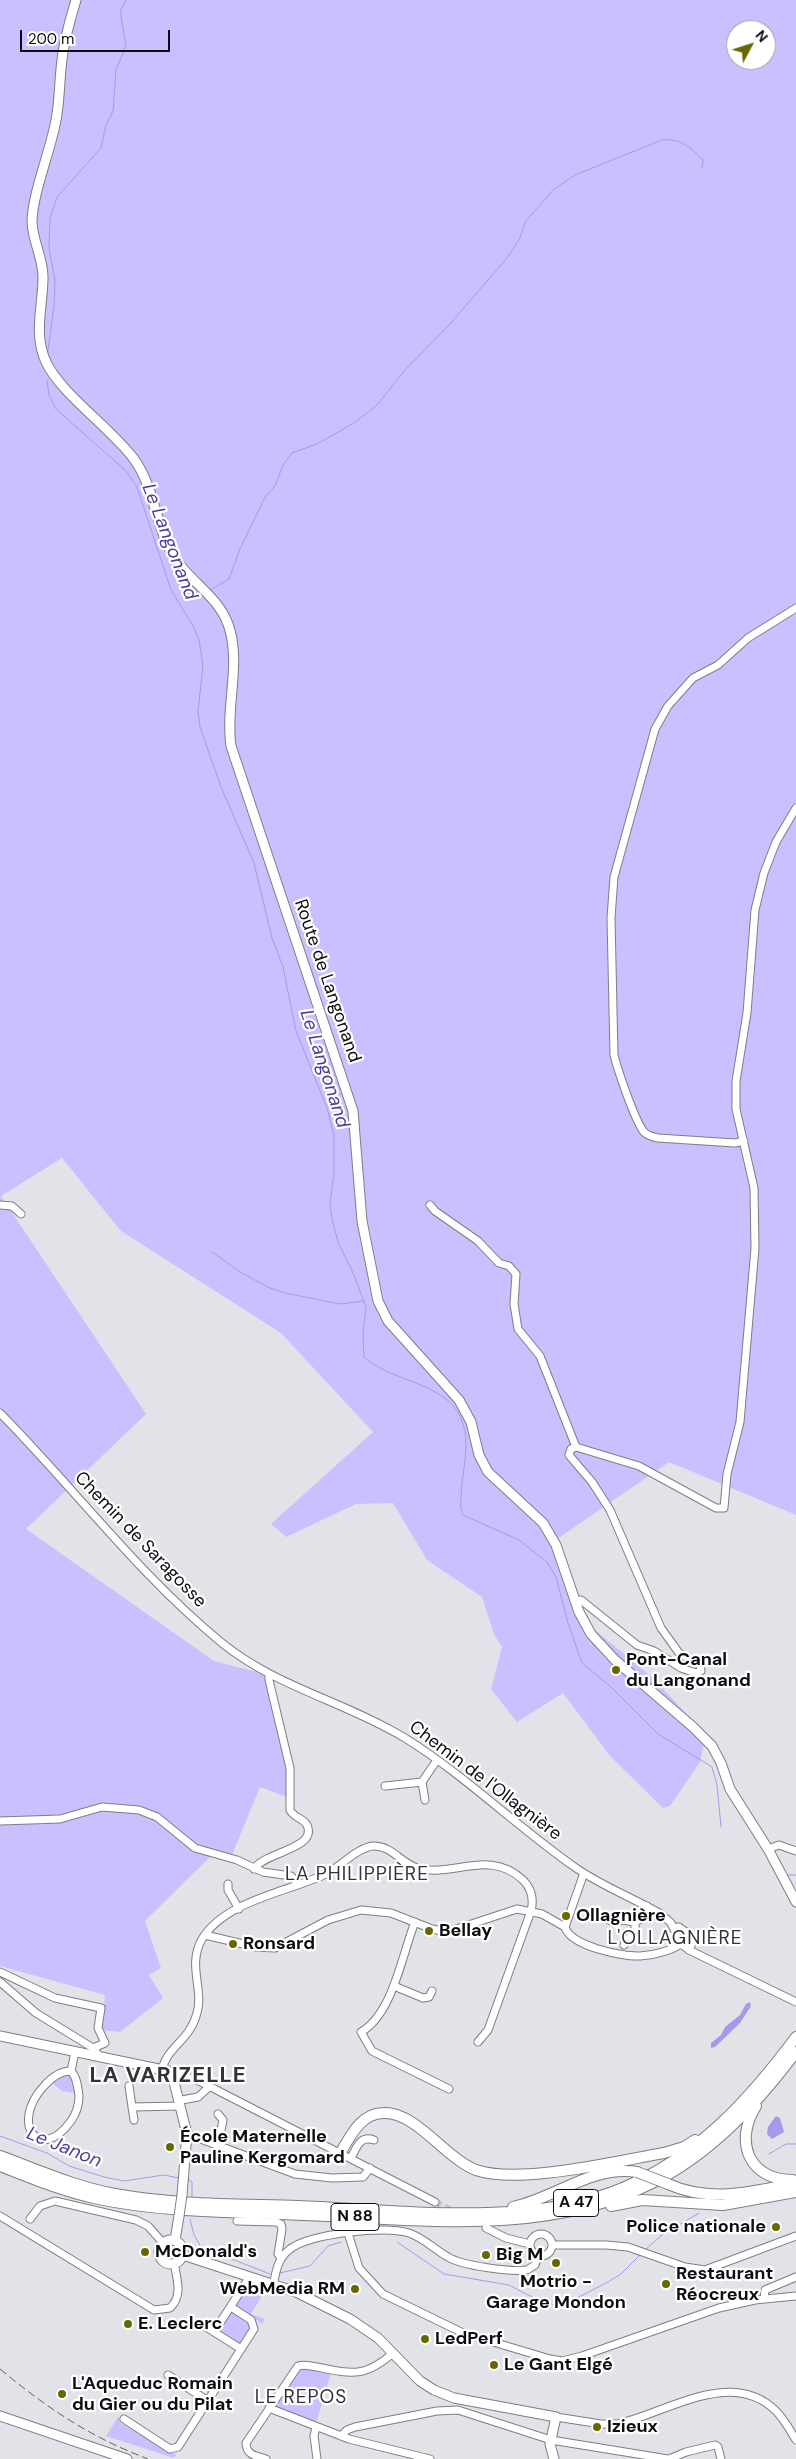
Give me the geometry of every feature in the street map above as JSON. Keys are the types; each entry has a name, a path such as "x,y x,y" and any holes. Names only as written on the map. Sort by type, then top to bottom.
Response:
{"highway":[{"name":"A 47","path":"492,2212 525,2211 577,2203 609,2194 655,2173 714,2132 758,2086 796,2038"},
{"name":"A 47","path":"549,2216 598,2205 650,2184 673,2171 720,2136 764,2091 796,2052"},
{"path":"764,2091 745,2128 744,2142 756,2165 767,2174 783,2180 796,2181"},
{"path":"342,2152 355,2129 363,2120 376,2114 385,2113 404,2118 447,2153 467,2166 508,2176 664,2152 684,2147 705,2134 714,2132"},
{"name":"N 88","path":"0,2156 79,2185 132,2197 200,2202 492,2212"},
{"name":"N 88","path":"0,2166 58,2188 92,2198 161,2208 477,2221 549,2216 561,2217 642,2200 722,2204 796,2192"},
{"path":"492,2212 536,2201 595,2175 612,2171 637,2172 689,2192 709,2196 796,2181"}],"main road":[{"name":"Route de Langonand","path":"76,0 63,49 56,123 32,218 43,267 40,344 48,365 60,381 136,461 149,486 170,550 185,571 224,615 232,637 233,651 228,722 231,746 353,1111 362,1221 378,1300 388,1321 459,1400 471,1422 478,1455 483,1464 543,1523 556,1545 574,1600 584,1623 603,1648 712,1746 721,1762 730,1789 768,1849 796,1902"},
{"path":"0,2036 75,2052 95,2052 173,2072 172,2078 181,2103 187,2134 182,2195 175,2240"},
{"path":"175,2240 183,2247 183,2255 174,2263 167,2263 161,2257 160,2250 163,2243 175,2240"},
{"path":"183,2255 296,2292 350,2318 369,2331 420,2381 448,2397 556,2417 551,2440 554,2459"},
{"path":"0,2416 127,2459"}],"street":[{"path":"744,1141 734,1143 658,1138 650,1136 641,1125 618,1073 614,1055 612,890 620,854 638,799 655,729 662,715 694,678 718,665 748,638 796,608"},
{"path":"574,1600 581,1600 637,1645 654,1651 682,1668 696,1673 701,1671 700,1665 679,1653 661,1628 610,1510 592,1482 569,1455 571,1449 576,1447 640,1466 716,1508 724,1508 727,1474 740,1422 755,1248 754,1188 736,1109 736,1081 747,1013 755,910 764,873 776,842 796,808"},
{"path":"0,1205 12,1206 21,1214"},
{"path":"430,1205 435,1212 478,1241 499,1263 514,1270 516,1274 514,1304 518,1329 540,1356 576,1447"},
{"name":"Chemin de Saragosse","path":"0,1413 95,1518 174,1600 223,1644 269,1674"},
{"path":"254,1868 266,1858 298,1847 306,1839 308,1832 306,1823 290,1810 290,1768 268,1680 269,1674"},
{"name":"Chemin de l'Ollagnière","path":"269,1674 370,1719 437,1760 584,1873 666,1918 674,1928 681,1944 689,1950 796,2002"},
{"path":"425,1800 422,1782 437,1760"},
{"path":"385,1786 422,1782"},
{"path":"0,1821 60,1819 102,1807 139,1810 157,1817 195,1848 271,1874 291,1876 298,1884"},
{"path":"768,1849 780,1845 796,1851"},
{"path":"162,2070 166,2055 187,2036 197,2013 195,1957 205,1935 218,1921 239,1909 325,1874 363,1849 376,1846 385,1848 412,1866 423,1869 480,1864 504,1868 518,1876 529,1888 532,1897 531,1911 488,2030 478,2042"},
{"path":"565,1927 584,1873"},
{"path":"228,1884 228,1890 239,1909"},
{"path":"606,1918 613,1922 622,1920 635,1922 639,1920 647,1906"},
{"path":"205,1935 256,1947 275,1948 328,1920 350,1912 380,1911 401,1916 432,1930 452,1931 502,1912 517,1910 531,1911 548,1917 565,1927 570,1936 579,1942 626,1956 649,1955 675,1948 681,1944"},
{"path":"415,1922 388,1999 374,2019 361,2032 372,2051 450,2089"},
{"path":"624,1945 635,1930 635,1922"},
{"name":"Chemin de l'Ollagnière","path":"674,1928 679,1927 690,1935 692,1942 689,1950"},
{"path":"0,1972 55,1998 101,2008 98,2028 105,2044 95,2052 39,2015 0,1982"},
{"path":"394,1986 423,1998 429,1997 432,1991"},
{"path":"71,2071 63,2072 51,2079 34,2101 28,2126 31,2134 38,2138 48,2138 58,2134 67,2126 76,2111 79,2098 78,2089 71,2071 75,2052"},
{"path":"173,2072 188,2076 210,2086 342,2152 435,2202"},
{"path":"129,2086 134,2120"},
{"path":"132,2107 181,2103 198,2097 210,2086"},
{"path":"218,2114 224,2120 218,2145"},
{"path":"187,2134 302,2176 362,2177 370,2168"},
{"path":"351,2158 361,2140 368,2138 374,2140"},
{"path":"30,2220 44,2204 51,2201 62,2202 136,2220 148,2226 163,2243"},
{"path":"0,2216 154,2310 170,2308 177,2299 178,2287 174,2263"},
{"path":"237,2220 281,2224 278,2254 281,2258"},
{"path":"486,2228 506,2238 530,2244"},
{"path":"273,2286 276,2268 281,2258 290,2249 301,2244 348,2233 374,2230 405,2232 422,2239 451,2259 472,2265 527,2270 534,2265 538,2256"},
{"path":"348,2233 359,2268 383,2294 464,2333 550,2359 572,2359 711,2310 764,2299 796,2296"},
{"path":"538,2256 531,2250 530,2244 533,2237 539,2234 546,2236 552,2245"},
{"path":"552,2245 606,2245 637,2250 685,2267 705,2270 796,2236"},
{"path":"538,2256 548,2254 552,2245"},
{"path":"214,2332 249,2278"},
{"path":"764,2299 764,2290 796,2278"},
{"path":"124,2419 170,2449 176,2449 255,2326 251,2320 231,2307"},
{"path":"200,2323 241,2349"},
{"path":"266,2459 251,2454 246,2446 298,2366 306,2365 343,2372 360,2373 374,2369 393,2353"},
{"path":"168,2375 208,2400"},
{"path":"556,2417 601,2424 617,2424 713,2394 736,2392 756,2398 771,2407 781,2417 796,2440"},
{"path":"269,2408 341,2436 430,2459"},
{"path":"341,2436 344,2431 351,2428 445,2410 462,2411 551,2440 669,2459 686,2452 715,2445 718,2447 721,2459"},
{"path":"316,2427 314,2436 317,2459"}],"shaded area":[{"path":"0,0 796,0 796,1515 669,1462 550,1544 558,1553 584,1621 653,1678 706,1735 700,1762 670,1806 663,1808 610,1756 563,1693 517,1722 491,1689 502,1647 494,1634 482,1597 427,1560 393,1503 356,1504 286,1537 271,1524 373,1432 281,1333 121,1231 62,1158 1,1196 146,1414 26,1529 214,1661 265,1674 288,1769 287,1797 260,1787 232,1855 215,1852 145,1921 161,1968 149,1975 163,1998 120,2032 102,2030 105,1995 0,1966"},
{"path":"750,2002 751,2006 740,2023 715,2047 711,2048 711,2043 721,2035 725,2027 740,2015 746,2004"},
{"path":"69,2074 76,2093 62,2091 52,2083"},
{"path":"776,2116 780,2118 784,2132 772,2139 767,2134 768,2127"},
{"path":"172,2243 178,2245 180,2251 178,2257 172,2259 166,2257 164,2251 166,2245"},
{"path":"250,2284 266,2289 251,2314 265,2319 262,2324 236,2306"},
{"path":"232,2312 252,2326 242,2343 238,2344 220,2330"},
{"path":"301,2368 331,2373 316,2423 275,2407"},
{"path":"118,2417 122,2420 121,2423 130,2429 133,2427 176,2455 174,2458 106,2436"}],"waterway":[{"path":"48,351 55,281 49,248 50,218 57,197 101,148 106,125 113,111 116,70 126,46 121,17 121,9 126,0"},
{"path":"210,590 229,579 240,549 265,497 275,486 283,465 292,453 317,444 354,423 377,405 405,370 449,325 507,258 519,240 526,221 553,190 575,175 662,140 680,142 690,148 703,160 702,168"},
{"name":"Le Langonand","path":"47,380 49,395 56,409 126,471 137,487 171,590 192,624 199,640 203,666 198,711 200,727 221,787 254,863 272,938 283,967 296,1031 327,1108 334,1135 334,1174 330,1204 332,1219 338,1242 354,1275 366,1307 363,1333 364,1357 385,1371 435,1392 454,1407 464,1427 466,1438 461,1496 463,1515 519,1540 547,1562 556,1577 568,1623 582,1663 611,1687 658,1734 712,1767 717,1785 721,1827"},
{"path":"212,1252 240,1272 270,1288 285,1293 340,1304 364,1301"},
{"name":"Le Langonand","path":"788,1875 796,1875"},
{"name":"Le Janon","path":"0,2136 47,2153 69,2166 104,2177 124,2181 164,2175 179,2178"},
{"name":"Le Janon","path":"769,2154 786,2144 796,2144"},
{"name":"Le Janon","path":"188,2179 192,2182 192,2197"},
{"name":"Le Janon","path":"645,2250 662,2235 699,2213"},
{"name":"Le Janon","path":"190,2219 194,2235 201,2247 270,2274"},
{"name":"Le Janon","path":"280,2273 310,2266 328,2246 341,2242"},
{"name":"Le Janon","path":"397,2242 444,2274 509,2285 534,2298 554,2305 569,2302 608,2282 621,2274 640,2255"}],"tunnel":[{"path":"435,2202 454,2212"}],"railway":[{"path":"0,2369 52,2409 88,2431 148,2459"}],"place":[{"name":"Pont-Canal du Langonand","path":"616,1670"},
{"name":"Ollagnière","path":"566,1916"},
{"name":"Bellay","path":"429,1931"},
{"name":"Ronsard","path":"233,1944"},
{"name":"École Maternelle Pauline Kergomard","path":"170,2147"},
{"name":"Police nationale","path":"776,2227"},
{"name":"McDonald's","path":"145,2252"},
{"name":"Big M","path":"486,2255"},
{"name":"Motrio - Garage Mondon","path":"556,2263"},
{"name":"Restaurant Réocreux","path":"666,2284"},
{"name":"WebMedia RM","path":"355,2289"},
{"name":"E. Leclerc","path":"128,2324"},
{"name":"LedPerf","path":"425,2339"},
{"name":"Le Gant Elgé","path":"494,2365"},
{"name":"L'Aqueduc Romain du Gier ou du Pilat","path":"62,2394"},
{"name":"Izieux","path":"597,2427"}],"district":[{"name":"LA PHILIPPIÈRE","path":"357,1875"},
{"name":"L'OLLAGNIÈRE","path":"675,1939"},
{"name":"LA VARIZELLE","path":"168,2076"},
{"name":"LE REPOS","path":"301,2398"}]}
